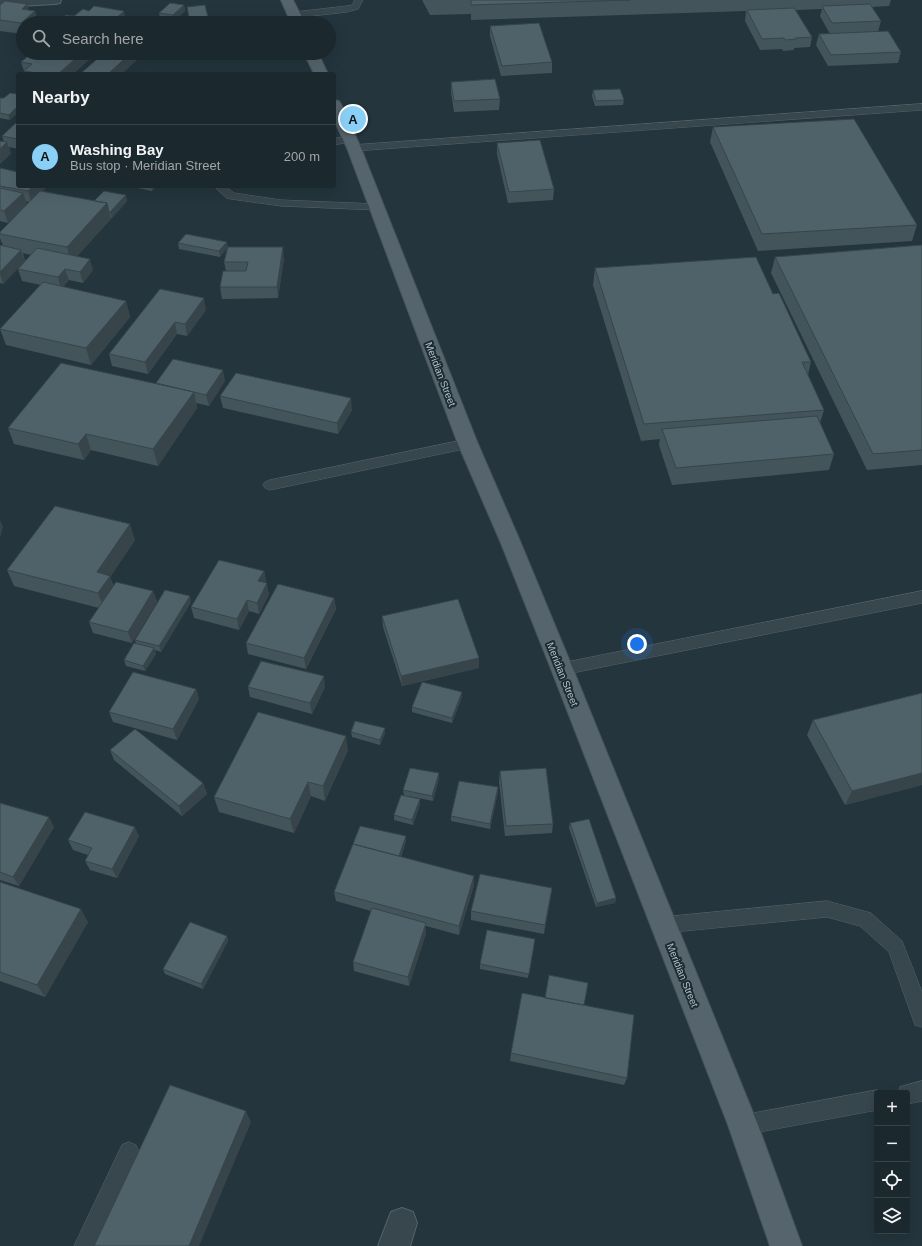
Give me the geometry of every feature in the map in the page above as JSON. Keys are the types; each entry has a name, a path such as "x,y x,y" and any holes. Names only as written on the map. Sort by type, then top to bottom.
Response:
{"main road":[{"path":"287,0 295,16"},
{"path":"314,60 320,72"},
{"name":"Meridian Street","path":"336,110 346,143 377,207 468,444 510,541 562,669 743,1125 786,1246"}],"street":[{"path":"0,3 55,0"}],"lane":[{"path":"311,16 356,7 359,0"},
{"path":"346,143 922,107"},
{"path":"221,188 231,196 281,203 377,207"},
{"path":"270,485 468,444"},
{"path":"562,669 922,597"},
{"path":"663,925 827,909 865,919 896,947 922,1018"},
{"path":"910,1093 922,1091"},
{"path":"743,1125 874,1101"},
{"path":"85,1246 129,1152"}],"building":[{"path":"471,0 630,0 471,5"},
{"path":"5,1 27,4 22,9 35,11 29,16 16,16 16,22 0,20 0,5"},
{"path":"170,3 184,5 173,15 159,13"},
{"path":"870,4 881,21 832,23 822,6"},
{"path":"205,5 208,16 189,16 187,7"},
{"path":"94,6 124,11 119,16 74,16 83,9 89,11"},
{"path":"794,8 812,37 785,40 784,38 762,39 747,10"},
{"path":"539,23 552,62 502,66 490,26"},
{"path":"888,31 901,52 831,55 819,34"},
{"path":"23,60 74,60 60,72 24,71 32,64 21,62"},
{"path":"96,60 123,60 110,72 82,72"},
{"path":"495,79 500,99 454,101 451,82"},
{"path":"620,89 624,100 596,101 593,90"},
{"path":"10,93 16,94 16,108 9,115 0,113 0,98 4,98"},
{"path":"854,119 917,225 762,234 713,127"},
{"path":"16,123 16,139 2,136"},
{"path":"540,140 554,189 509,192 497,143"},
{"path":"0,141 7,142 0,149"},
{"path":"0,168 16,172 16,188 31,188 28,191 0,186"},
{"path":"0,188 23,193 4,211 0,210"},
{"path":"40,191 107,203 67,247 0,234 0,232"},
{"path":"104,191 126,195 109,212 107,203 94,201"},
{"path":"186,234 227,242 219,251 178,243"},
{"path":"0,245 21,250 0,272"},
{"path":"922,245 922,450 873,454 775,257"},
{"path":"228,247 283,247 277,287 220,287 223,271 246,271 248,262 224,262"},
{"path":"37,248 90,259 80,272 65,269 58,277 18,269"},
{"path":"756,257 773,294 779,293 811,362 802,362 824,410 644,424 595,268"},
{"path":"43,282 126,301 86,348 0,329"},
{"path":"160,289 204,298 185,324 175,322 145,362 109,354"},
{"path":"173,359 223,370 206,395 156,383"},
{"path":"61,363 194,392 153,449 86,434 78,444 8,428"},
{"path":"236,373 351,398 337,423 220,396"},
{"path":"817,416 834,454 676,468 662,429"},
{"path":"55,506 130,524 97,572 110,576 98,593 7,570"},
{"path":"219,560 264,571 258,581 267,583 257,603 247,600 237,619 191,607"},
{"path":"116,582 153,591 128,632 89,622"},
{"path":"278,584 334,598 304,658 246,643"},
{"path":"165,590 190,596 159,646 135,640"},
{"path":"458,599 479,658 401,676 382,616"},
{"path":"134,643 154,648 143,666 124,660"},
{"path":"261,661 324,676 310,703 248,687"},
{"path":"133,672 196,689 173,729 109,712"},
{"path":"422,682 462,692 452,718 412,707"},
{"path":"922,693 922,773 852,791 813,720"},
{"path":"258,712 346,736 323,786 308,782 290,819 214,797"},
{"path":"355,721 385,728 380,740 351,732"},
{"path":"135,729 203,783 179,806 110,750"},
{"path":"410,768 439,773 432,796 403,790"},
{"path":"546,768 553,824 506,826 500,771"},
{"path":"459,781 498,787 490,824 451,816"},
{"path":"401,795 420,799 412,820 394,815"},
{"path":"0,803 49,817 13,877 0,872"},
{"path":"85,812 135,827 112,869 85,861 92,848 68,840"},
{"path":"589,819 616,898 597,903 570,823"},
{"path":"360,826 406,836 399,856 353,844"},
{"path":"353,844 474,876 459,926 334,892"},
{"path":"480,874 552,888 545,925 471,911"},
{"path":"0,882 81,909 37,985 0,972"},
{"path":"372,908 426,923 408,977 353,962"},
{"path":"190,922 227,936 201,984 163,969"},
{"path":"487,930 535,939 529,974 480,964"},
{"path":"549,975 588,983 584,1005 545,998"},
{"path":"522,993 634,1015 627,1078 511,1053"},
{"path":"170,1085 246,1111 189,1246 94,1246"}],"place":[{"name":"Washing Bay","path":"353,119"}]}
